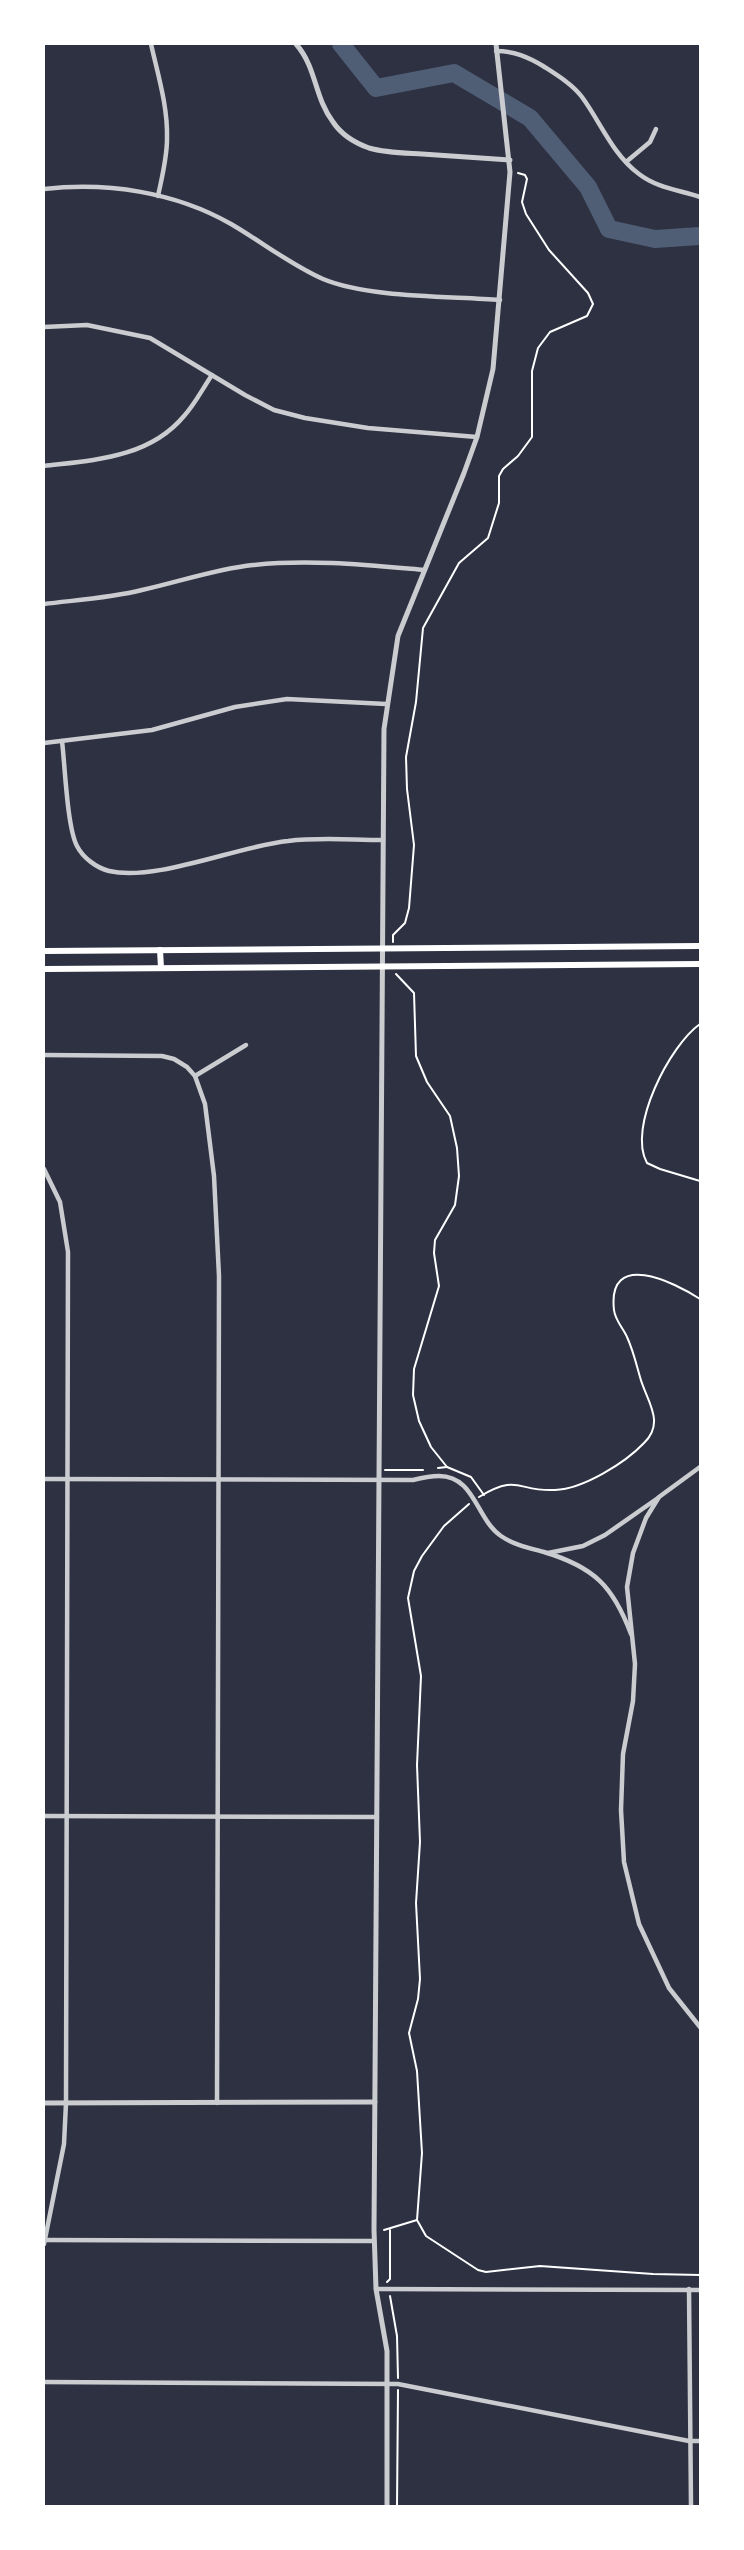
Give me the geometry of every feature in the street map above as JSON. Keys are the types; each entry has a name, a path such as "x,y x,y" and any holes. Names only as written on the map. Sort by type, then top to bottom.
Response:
{"main road":[{"path":"44,951 700,946"},
{"path":"160,950 161,968"},
{"path":"44,969 700,964"}],"street":[{"path":"151,44 165,107 168,138 165,166 158,196"},
{"path":"296,44 306,56 313,71 323,106 333,123 352,140 370,148 390,152 510,160"},
{"path":"387,2506 386,2335 376,2289 374,2241 382,949 386,704 398,636 458,489 477,437 493,369 510,160 496,44"},
{"path":"496,51 518,53 538,63 570,85 582,97 626,162 649,180 700,196"},
{"path":"626,162 650,142 656,129"},
{"path":"44,189 94,186 158,196 208,212 324,279 348,286 376,291 500,300"},
{"path":"44,327 87,325 150,338 274,410 305,418 368,428 477,437"},
{"path":"44,466 110,459 154,441 169,432 185,416 212,375"},
{"path":"44,604 122,594 212,572 251,565 286,562 357,564 424,570"},
{"path":"44,743 152,730 236,707 278,700 329,700 386,704"},
{"path":"62,741 73,831 77,847 96,866 109,871 124,873 176,866 288,841 383,840"},
{"path":"196,1076 246,1045"},
{"path":"44,1055 162,1056 180,1063 196,1076 205,1104 219,1239 217,2103"},
{"path":"44,1168 60,1202 68,1252 66,2102 64,2144 44,2242 374,2241"},
{"path":"546,1553 583,1546 605,1535 700,1467"},
{"path":"44,1480 412,1480 439,1476 457,1479 469,1490 489,1525 501,1536 519,1545 546,1553 587,1571 602,1581 622,1612 630,1634"},
{"path":"659,1497 638,1535 627,1587 630,1634 635,1664 633,1701 623,1754 621,1810 624,1862 639,1924 669,1988 700,2027"},
{"path":"44,1816 377,1817"},
{"path":"44,2102 375,2102"},
{"path":"376,2289 700,2290"},
{"path":"689,2290 691,2506"},
{"path":"44,2382 387,2383 700,2441"}],"path":[{"path":"393,935 405,923 409,908 414,845 406,771 416,702 423,628 459,563 488,538 500,503 499,476 503,469 518,456 532,437 532,371 538,348 550,332 587,316 593,304 588,294 536,233 522,202 527,179 525,175 517,172"},
{"path":"392,972 410,987 414,993 416,1056 428,1082 450,1116 457,1148 459,1190 455,1204 435,1240 434,1253 439,1286 414,1369 412,1383 415,1408 424,1435 431,1448 448,1466 471,1477 482,1495 504,1484 553,1490 568,1489 608,1469 644,1444 651,1435 654,1415 640,1378 632,1348 616,1318 614,1310 617,1284 629,1275 646,1275 684,1289 700,1299"},
{"path":"700,1024 686,1037 660,1078 644,1119 642,1144 648,1163 660,1169 700,1181"},
{"path":"438,1468 448,1466"},
{"path":"388,1470 429,1469"},
{"path":"470,1504 444,1526 428,1547 414,1571 408,1598 421,1676 417,1765 420,1842 416,1903 420,1979 418,1999 409,2033 417,2071 422,2153 416,2220 426,2236 434,2242 478,2270 486,2272 540,2266 653,2274 700,2275"},
{"path":"384,2230 390,2230 416,2220"},
{"path":"387,2281 390,2278 390,2230"},
{"path":"390,2297 396,2336 398,2376"},
{"path":"397,2506 398,2394"}],"waterway":[{"path":"341,44 376,88 454,73 530,118 588,187 609,229 655,239 700,236"}]}
